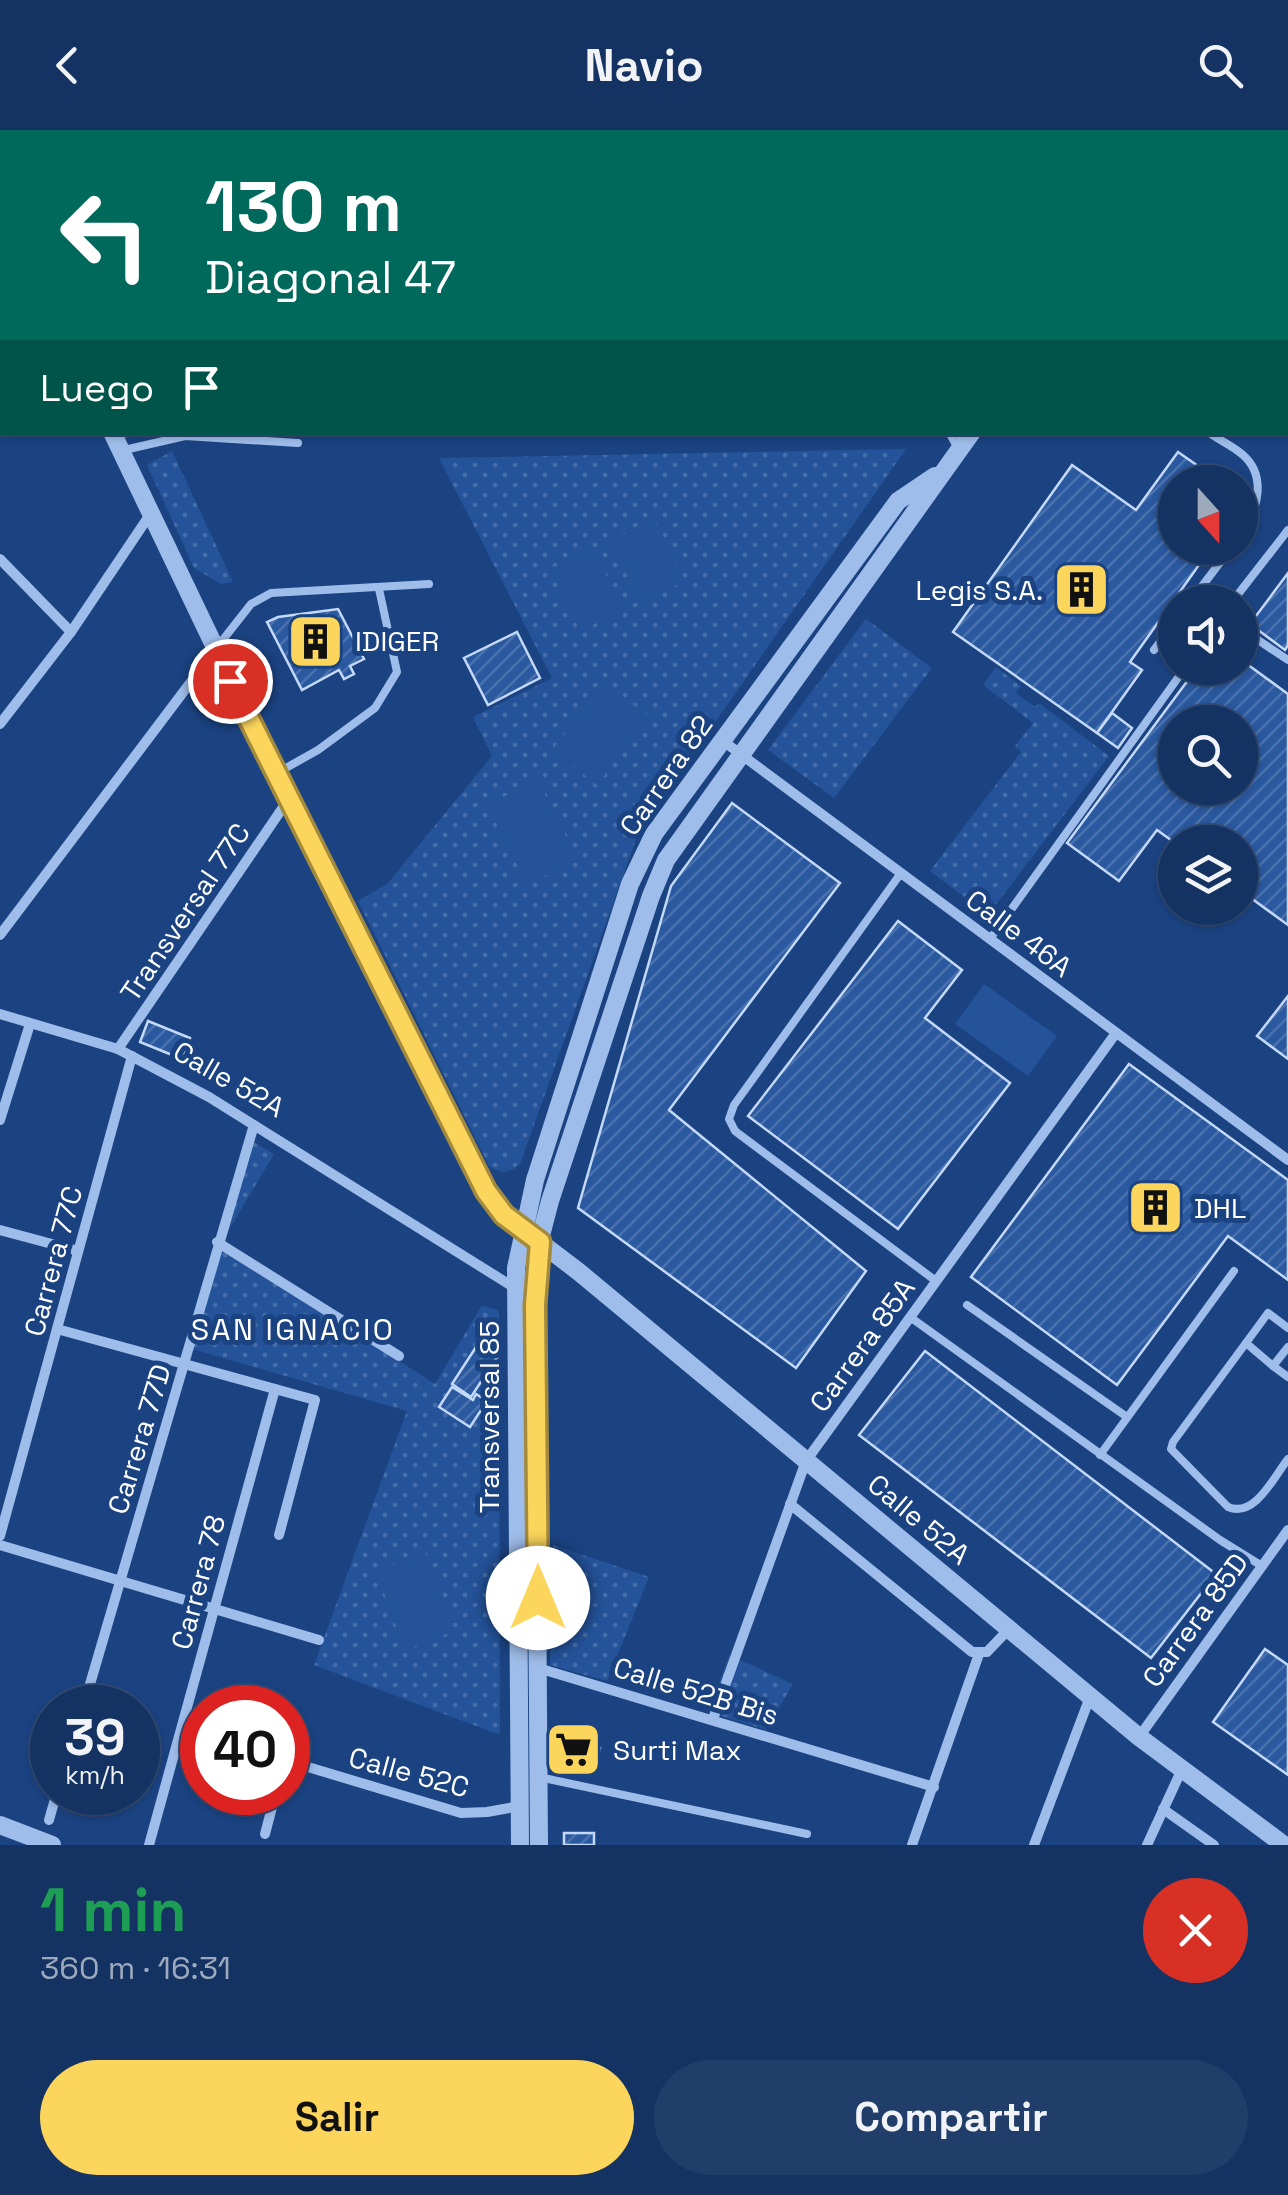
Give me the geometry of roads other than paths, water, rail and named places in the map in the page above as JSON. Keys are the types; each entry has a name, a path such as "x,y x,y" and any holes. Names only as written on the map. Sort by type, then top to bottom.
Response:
{"street":[{"name":"Carrera 82","path":"540,1242 658,878 680,837 970,435"},
{"name":"Calle 52A","path":"115,439 288,800 486,1191 504,1215 1139,1737 1284,1845"},
{"name":"Carrera 82","path":"522,1230 630,884 654,834 898,501 944,470"},
{"path":"0,724 150,516"},
{"path":"0,559 70,632"},
{"path":"0,935 215,650"},
{"name":"Calle 46A","path":"723,741 1288,1160"},
{"name":"Transversal 77C","path":"118,1049 288,800"},
{"name":"Calle 52A","path":"0,1014 132,1056 254,1125 516,1289"},
{"path":"0,1120 30,1024"},
{"name":"Carrera 85A","path":"713,1719 806,1460 1116,1032"},
{"name":"Carrera 77C","path":"0,1536 132,1056"},
{"name":"Carrera 77D","path":"89,1685 254,1125"},
{"path":"0,1230 78,1252"},
{"name":"Transversal 85","path":"520,1845 516,1254 522,1230"},
{"path":"217,1242 399,1356"},
{"name":"Transversal 85","path":"539,1845 535,1305 540,1242"},
{"path":"57,1328 316,1400 278,1536"},
{"name":"Carrera 78","path":"149,1845 275,1389"},
{"path":"0,1480 14,1485"},
{"path":"790,1504 972,1652 987,1652 1009,1629"},
{"name":"Carrera 85D","path":"1139,1737 1287,1533"},
{"path":"0,1545 319,1640"},
{"path":"912,1845 979,1654"},
{"name":"Calle 52B Bis","path":"538,1668 934,1787"},
{"path":"1034,1845 1090,1697"},
{"name":"Calle 52C","path":"310,1768 462,1813 520,1806"},
{"path":"1147,1845 1182,1769"},
{"path":"520,1775 539,1778"},
{"path":"1163,1809 1214,1845"},
{"path":"49,1820 51,1815"},
{"path":"265,1834 270,1815"},
{"path":"0,1825 52,1845"}],"lane":[{"path":"951,435 959,450"},
{"path":"1212,435 1244,456 1251,465"},
{"path":"115,439 185,436 298,443"},
{"path":"1245,585 1288,530"},
{"path":"215,650 250,604 271,593 429,584"},
{"path":"275,774 318,750 375,708 398,672 380,589"},
{"path":"1258,640 1288,660"},
{"path":"1154,650 1158,645"},
{"path":"990,940 1173,685"},
{"path":"901,873 734,1106 730,1119 735,1132 936,1281"},
{"path":"1100,1455 1234,1271"},
{"path":"967,1306 1127,1417"},
{"path":"1288,1328 1268,1313 1172,1442 1172,1449 1236,1511 1251,1506 1288,1459"},
{"path":"910,1316 1100,1455 1262,1566"},
{"path":"1246,1343 1288,1377"},
{"path":"1274,1366 1288,1347"},
{"path":"539,1778 806,1834"}],"place":[{"name":"Legis S.A.","path":"1082,590"},
{"name":"IDIGER","path":"316,641"},
{"name":"DHL","path":"1155,1208"},
{"name":"Surti Max","path":"574,1750"}],"district":[{"name":"SAN IGNACIO","path":"293,1329"}]}
